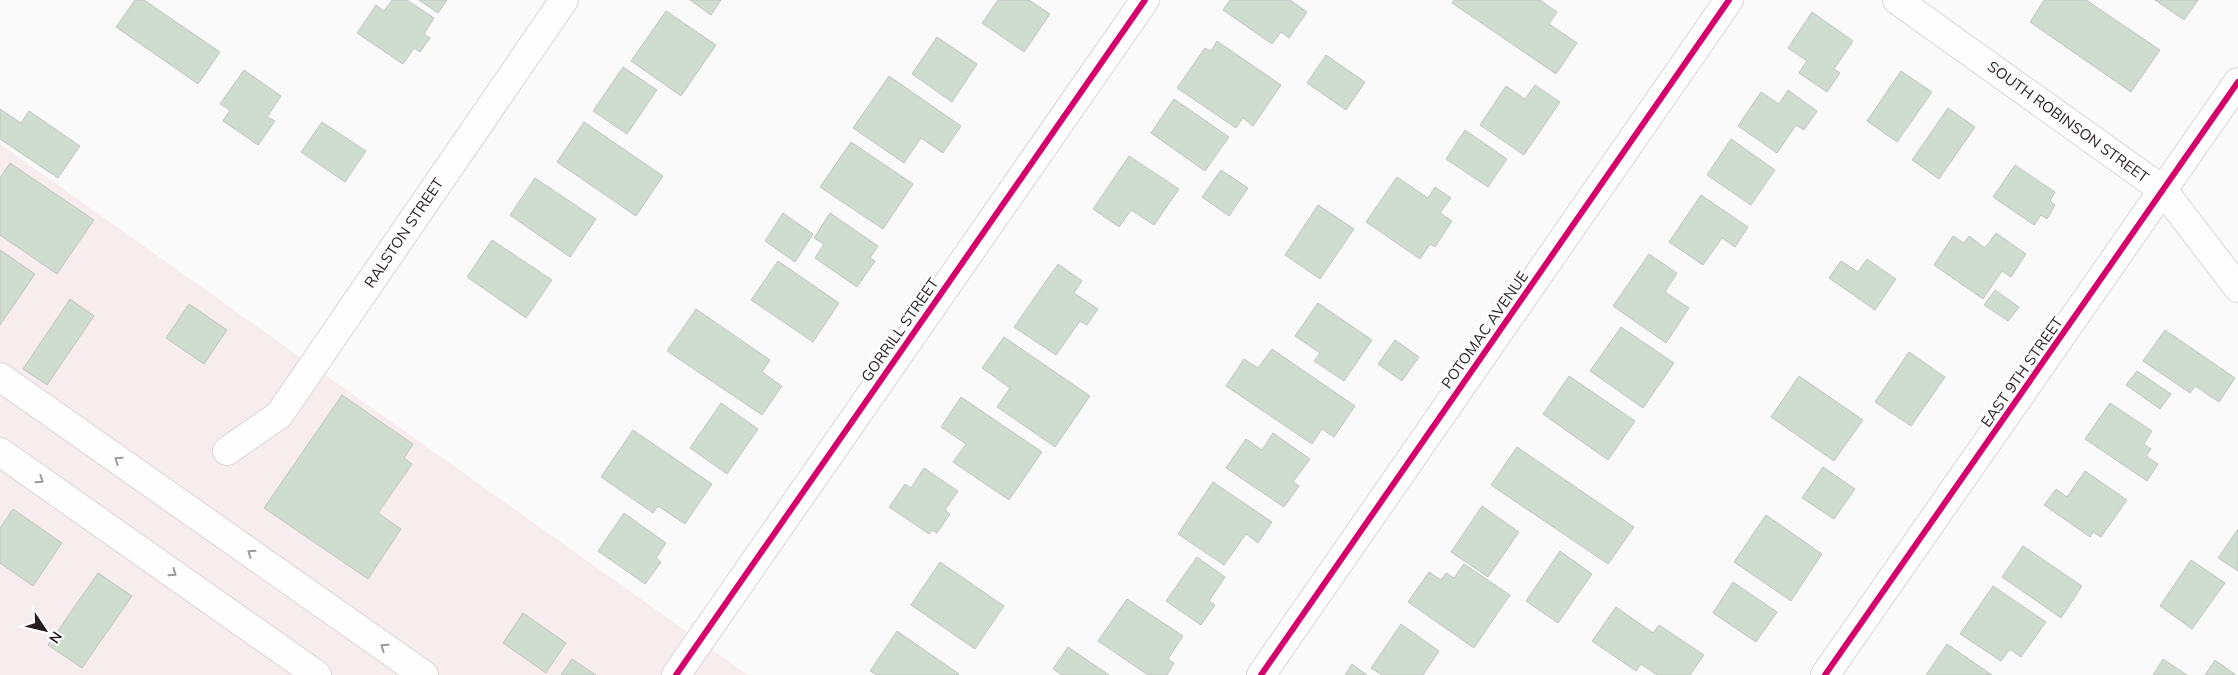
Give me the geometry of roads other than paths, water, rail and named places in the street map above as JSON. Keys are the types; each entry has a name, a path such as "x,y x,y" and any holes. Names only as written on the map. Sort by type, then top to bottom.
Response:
{"street":[{"name":"RALSTON STREET","path":"227,451 279,414 564,0"},
{"name":"GORRILL STREET","path":"676,675 1145,0"},
{"name":"POTOMAC AVENUE","path":"1262,675 1729,0"},
{"name":"SOUTH ROBINSON STREET","path":"1897,0 2163,190 2238,288"},
{"name":"EAST 9TH STREET","path":"1825,675 2238,82"},
{"path":"0,376 424,675"},
{"path":"0,452 317,675"}]}
